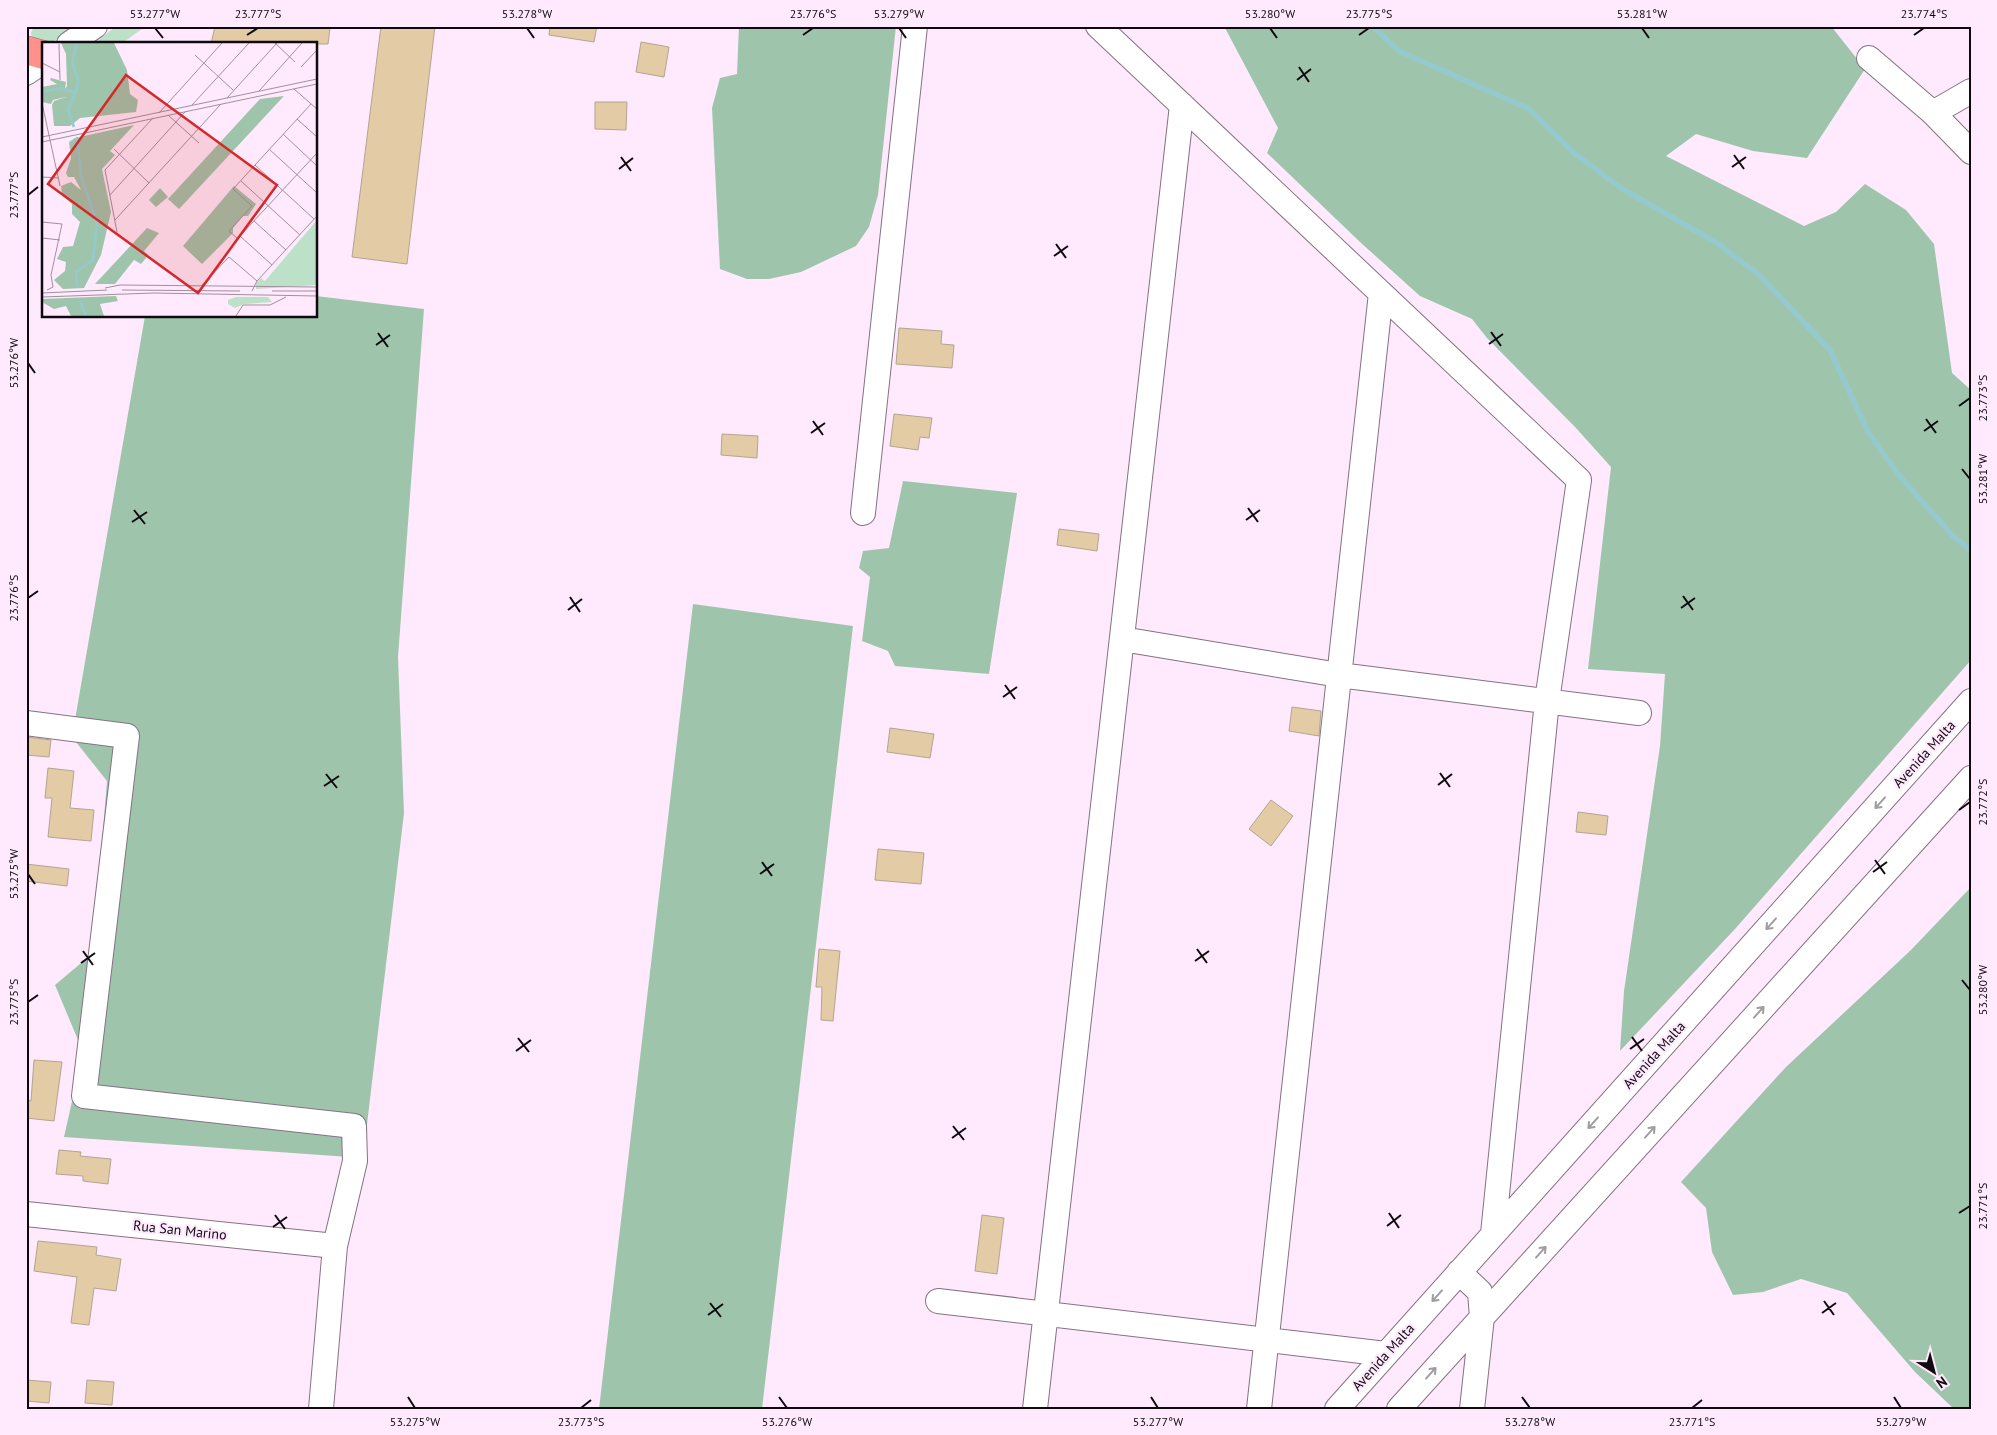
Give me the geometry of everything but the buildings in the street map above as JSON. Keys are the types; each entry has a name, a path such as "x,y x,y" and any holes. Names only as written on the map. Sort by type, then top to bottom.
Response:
{"highway":[{"path":"26,50 42,54"},
{"path":"26,59 26,65"}],"street":[{"path":"72,42 94,26"},
{"path":"863,513 915,26"},
{"path":"1098,26 1579,480 1547,701 1494,1234"},
{"path":"1869,58 1933,113 1971,152"},
{"path":"26,73 42,62"},
{"path":"1933,113 1971,91"},
{"path":"1035,1409 1182,105"},
{"path":"1259,1409 1381,293"},
{"path":"1122,639 1340,675 1639,713"},
{"name":"Avenida Malta","path":"1337,1409 1971,702"},
{"path":"26,723 126,736 84,1096 354,1126 355,1161 334,1246 321,1409"},
{"path":"1399,1409 1971,778"},
{"name":"Rua San Marino","path":"26,1214 334,1246"},
{"path":"1459,1272 1480,1292 1482,1317 1472,1409"},
{"path":"938,1301 1268,1338 1386,1354"}],"green space":[{"path":"34,26 77,26 52,42 32,40 31,33"},
{"path":"116,26 146,26 124,42 96,42"},
{"path":"739,26 896,26 878,195 869,227 856,246 801,272 769,279 747,279 720,269 712,108 720,78 737,74"},
{"path":"1224,26 1831,26 1865,69 1807,158 1753,151 1696,134 1666,156 1804,226 1836,212 1865,184 1906,210 1934,244 1952,373 1971,390 1971,660 1735,929 1620,1051 1624,991 1660,746 1665,674 1588,669 1611,467 1576,428 1487,338 1472,319 1420,296 1360,242 1267,153 1278,128"},
{"path":"318,296 424,309 398,657 404,813 363,1158 64,1137 83,1052 55,985 93,953 107,781 72,737 145,318 318,318"},
{"path":"903,481 1017,493 989,674 895,666 888,651 862,641 870,577 859,568 863,551 889,548"},
{"path":"693,604 853,626 762,1409 599,1409"},
{"path":"1971,887 1971,1409 1954,1409 1915,1372 1847,1293 1801,1279 1763,1292 1733,1295 1712,1252 1706,1208 1681,1182 1786,1067 1911,950"}],"waterway":[{"path":"1372,26 1399,51 1529,109 1574,153 1621,188 1717,243 1758,274 1830,350 1868,432 1898,474 1952,535 1971,551"}]}
